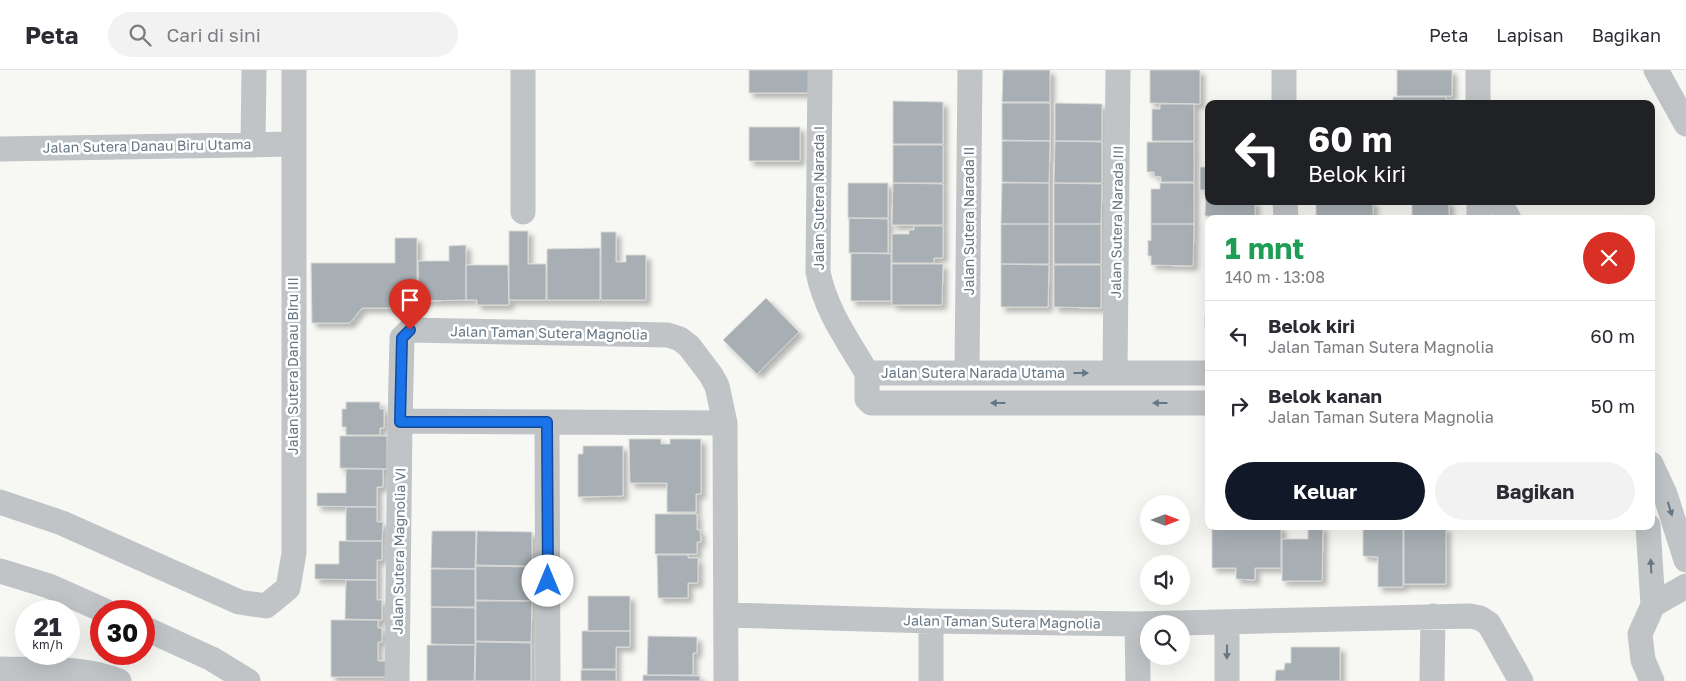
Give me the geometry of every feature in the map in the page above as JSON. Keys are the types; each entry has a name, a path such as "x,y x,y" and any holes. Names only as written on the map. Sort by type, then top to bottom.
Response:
{"street":[{"path":"253,145 254,70"},
{"name":"Jalan Sutera Danau Biru III","path":"0,502 62,523 239,602 266,606 288,588 294,553 294,70"},
{"path":"523,70 523,212"},
{"name":"Jalan Sutera Narada I","path":"820,70 818,272 828,307 867,373"},
{"name":"Jalan Sutera Narada II","path":"967,372 970,70"},
{"name":"Jalan Sutera Narada III","path":"1115,373 1118,70"},
{"path":"1284,70 1284,100"},
{"path":"1478,70 1478,100"},
{"path":"1656,70 1686,124"},
{"name":"Jalan Sutera Danau Biru Utama","path":"0,149 293,144"},
{"name":"Jalan Taman Sutera Magnolia","path":"400,422 402,338 410,330 668,335 680,339 689,346 717,386 725,423 726,615 931,621 1138,624 1470,616 1480,618 1489,624 1521,681"},
{"name":"Jalan Sutera Narada Utama","path":"1205,374 867,373 867,399 871,403 1205,403"},
{"path":"400,422 725,423"},
{"name":"Jalan Sutera Magnolia VI","path":"397,681 400,422"},
{"path":"547,422 548,681"},
{"path":"1655,472 1666,494 1686,560"},
{"path":"1648,530 1653,605 1640,634 1643,660 1652,681"},
{"path":"0,571 49,586 90,604"},
{"path":"1653,605 1686,586"},
{"path":"726,615 726,681"},
{"path":"1432,681 1433,616"},
{"path":"930,681 931,621"},
{"path":"1227,623 1227,681"},
{"path":"1138,624 1138,681"},
{"path":"155,633 212,659 248,681"},
{"path":"0,669 83,676 108,676 119,681"}],"building":[{"path":"749,70 811,70 811,93 749,93"},
{"path":"1003,70 1050,70 1050,102 1002,102"},
{"path":"1150,70 1200,70 1200,104 1150,103"},
{"path":"1397,70 1452,70 1452,96 1397,96"},
{"path":"1393,97 1446,97 1446,100 1393,100"},
{"path":"893,101 943,102 943,144 893,144"},
{"path":"1002,103 1050,103 1050,141 1002,140"},
{"path":"1055,103 1102,104 1102,141 1055,141"},
{"path":"1160,104 1194,104 1194,141 1152,141 1152,109 1160,109"},
{"path":"749,127 800,127 800,161 749,161"},
{"path":"1002,141 1050,141 1049,183 1002,182"},
{"path":"1055,141 1102,142 1102,183 1054,183"},
{"path":"1147,142 1194,142 1194,182 1161,182 1161,177 1154,176 1154,172 1147,172"},
{"path":"893,145 943,145 943,183 893,183"},
{"path":"1200,167 1205,167 1205,190 1200,190"},
{"path":"848,183 888,183 888,218 848,218"},
{"path":"893,183 943,184 943,225 892,225"},
{"path":"1002,183 1049,183 1049,224 1001,224"},
{"path":"1054,183 1102,184 1101,224 1054,224"},
{"path":"1160,183 1194,183 1194,224 1151,224 1151,189 1160,189"},
{"path":"1205,205 1255,205 1255,215 1205,215"},
{"path":"1316,205 1373,205 1373,215 1316,215"},
{"path":"1412,205 1449,205 1449,215 1412,215"},
{"path":"849,218 888,219 888,253 849,253"},
{"path":"1001,224 1049,224 1049,264 1001,264"},
{"path":"1054,224 1101,224 1101,264 1054,264"},
{"path":"1151,224 1194,224 1193,266 1151,265 1151,256 1148,256 1148,240 1151,241"},
{"path":"914,226 943,226 943,258 934,258 934,263 892,263 892,234 909,234 909,230 914,230"},
{"path":"509,231 528,231 528,264 546,264 546,300 509,300"},
{"path":"601,232 616,232 616,262 626,262 626,255 646,255 646,300 601,300"},
{"path":"395,238 417,238 417,308 362,308 350,323 312,323 311,263 395,263"},
{"path":"466,245 466,300 419,301 418,261 449,261 449,246"},
{"path":"600,248 600,300 547,300 547,249"},
{"path":"851,253 891,254 891,301 851,301"},
{"path":"892,264 943,264 942,305 892,305"},
{"path":"1001,264 1049,265 1048,307 1001,307"},
{"path":"466,265 508,265 509,305 477,305 477,300 466,300"},
{"path":"1054,265 1101,265 1101,308 1054,307"},
{"path":"766,298 799,332 757,374 723,340"},
{"path":"346,402 380,402 380,409 384,409 384,428 380,428 380,435 346,435 346,427 342,427 342,409 346,409"},
{"path":"340,436 387,436 387,469 340,468"},
{"path":"629,439 661,439 661,444 670,444 670,439 701,439 701,494 696,494 696,512 667,512 667,483 630,483"},
{"path":"583,446 623,446 623,496 578,497 578,454 583,454"},
{"path":"346,469 383,469 383,487 377,487 377,507 317,506 317,493 346,493"},
{"path":"346,507 377,507 377,522 383,522 382,541 346,541"},
{"path":"655,514 697,514 697,530 700,530 701,542 697,542 697,554 655,554"},
{"path":"1212,530 1281,530 1281,568 1255,568 1255,580 1236,579 1236,568 1212,568"},
{"path":"1308,530 1323,530 1322,581 1282,581 1282,539 1308,539"},
{"path":"1363,530 1403,530 1403,587 1378,587 1378,557 1363,556"},
{"path":"1404,530 1446,530 1446,584 1404,584"},
{"path":"432,531 476,531 475,569 431,568"},
{"path":"477,531 532,532 532,566 476,565"},
{"path":"339,541 382,541 382,560 377,560 377,580 315,579 315,564 339,564"},
{"path":"657,555 688,555 688,558 698,558 698,583 688,583 688,598 658,598"},
{"path":"476,566 532,567 532,601 476,600"},
{"path":"431,569 475,569 475,607 431,607"},
{"path":"346,580 377,580 377,600 382,600 382,620 345,619"},
{"path":"588,596 630,596 630,631 588,631"},
{"path":"476,601 532,601 531,642 476,641"},
{"path":"431,607 475,608 475,645 431,644"},
{"path":"331,620 378,620 378,628 382,628 382,642 378,642 378,661 387,661 387,677 331,677"},
{"path":"582,631 630,631 630,647 616,647 616,669 582,669"},
{"path":"648,636 697,637 697,653 693,653 693,675 647,675"},
{"path":"476,642 531,643 531,681 475,681"},
{"path":"427,645 475,645 474,681 427,681"},
{"path":"1291,647 1340,647 1340,681 1275,681 1276,670 1284,670 1285,663 1291,663"},
{"path":"581,670 616,670 616,681 581,681"},
{"path":"643,675 700,676 700,681 643,681"}],"route":[{"path":"410,330 402,338 400,422 547,422 548,581"}]}
